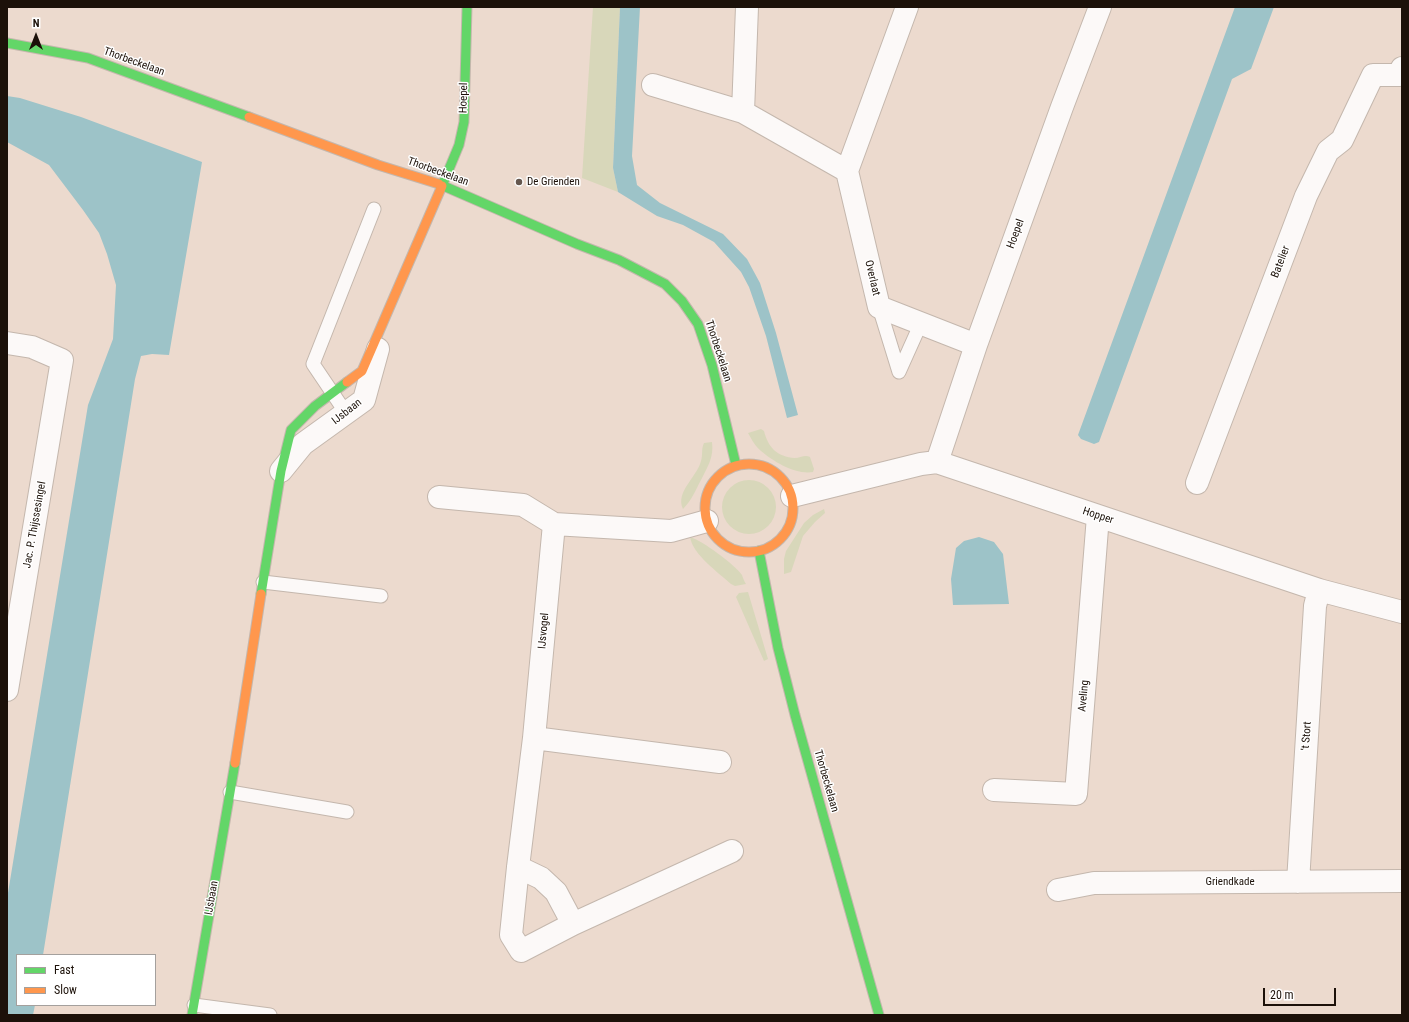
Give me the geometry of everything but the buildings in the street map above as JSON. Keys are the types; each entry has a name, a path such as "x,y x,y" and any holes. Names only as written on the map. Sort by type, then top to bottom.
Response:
{"street":[{"name":"Hoepel","path":"443,185 459,145 464,122 467,7"},
{"path":"743,112 747,7"},
{"path":"652,85 743,112 847,171 908,7"},
{"name":"Hoepel","path":"937,462 976,345 1062,107 1100,7"},
{"name":"Thorbeckelaan","path":"7,43 88,58 378,165 443,185 577,244 619,260 665,284 682,301 698,324 712,365 736,465"},
{"name":"Batelier","path":"1197,483 1306,196 1328,151 1342,140 1373,75 1401,74"},
{"name":"Overlaat","path":"847,171 879,306 976,345"},
{"name":"IJsbaan","path":"193,1010 230,792 281,471 291,430 315,406 362,371 443,185"},
{"name":"IJsbaan","path":"281,471 303,444 364,400 388,311"},
{"name":"Jac. P. Thijssesingel","path":"7,343 32,347 62,360 7,690"},
{"name":"Hopper","path":"792,496 921,464 937,462 1320,590 1402,612"},
{"path":"754,464 770,469 784,480 792,496 794,508 792,520 788,530 780,540 770,547 759,551 748,552 727,546 718,540 711,531 707,521 705,501 712,483 719,475 736,465 754,464"},
{"path":"439,497 523,505 554,524 671,531 707,521"},
{"name":"Aveling","path":"994,790 1076,794 1098,516"},
{"name":"IJsvogel","path":"554,524 534,738 511,935 521,951 573,924 732,851"},
{"name":"Thorbeckelaan","path":"759,551 778,648 879,1015"},
{"name":"'t Stort","path":"1298,882 1315,606 1320,590"},
{"path":"534,738 720,762"},
{"path":"518,868 540,878 556,892 573,924"},
{"name":"Griendkade","path":"1058,890 1094,883 1402,881"}],"lane":[{"path":"346,413 314,364 374,209"},
{"path":"879,306 899,372 921,323"},
{"path":"263,582 381,596"},
{"path":"230,792 347,812"},
{"name":"IJsbaan","path":"193,1010 270,1015"}],"green space":[{"path":"593,7 620,7 613,168 618,192 582,178"},
{"path":"761,429 764,431 768,442 774,450 783,456 795,458 804,456 810,457 814,469 813,472 800,472 793,470 772,459 761,451 755,445 748,433"},
{"path":"712,442 712,452 708,466 689,502 683,509 681,503 682,497 684,491 699,467 702,459 704,443"},
{"path":"744,480 754,480 764,484 772,492 776,502 776,512 772,522 764,530 754,534 744,534 734,530 726,522 722,512 722,502 726,492 734,484"},
{"path":"824,509 825,513 803,536 791,572 784,574 784,559 786,551 804,523 813,515"},
{"path":"690,537 696,539 725,559 738,570 746,584 735,586 713,569 701,557 692,544"},
{"path":"748,592 768,659 764,661 736,597 739,593"}],"water":[{"path":"620,7 640,7 632,156 637,185 660,203 723,234 747,259 760,283 776,333 798,415 787,418 766,336 749,287 741,272 714,242 683,225 657,216 618,192 613,168"},
{"path":"1235,7 1274,7 1251,69 1232,79 1099,442 1094,444 1081,439 1078,435"},
{"path":"7,96 20,98 81,117 202,162 169,355 152,354 141,356 135,379 43,954 16,954 16,1006 35,1006 33,1015 7,1015 7,899 88,405 113,339 116,285 99,233 49,165 7,142"},
{"path":"979,537 994,542 1003,554 1009,604 953,605 951,579 956,548 964,541"}],"traffic: fast":[{"path":"442,186 459,145 464,122 467,7"},
{"path":"7,43 88,58 249,117"},
{"path":"439,184 577,244 619,260 665,284 682,301 698,324 712,365 736,465"},
{"path":"261,594 281,471 291,430 315,406 347,382"},
{"path":"759,551 778,648 795,715 879,1015"},
{"path":"192,1015 235,763"}],"traffic: slow":[{"path":"249,117 378,165 439,184"},
{"path":"347,382 362,371 442,186"},
{"path":"749,464 766,467 774,471 786,483 790,491 793,508 790,525 786,533 774,545 766,549 749,552 732,549 724,545 712,533 708,525 705,508 708,491 712,483 724,471 732,467 749,464"},
{"path":"235,763 261,594"}],"place":[{"name":"De Grienden","path":"519,182"}]}
